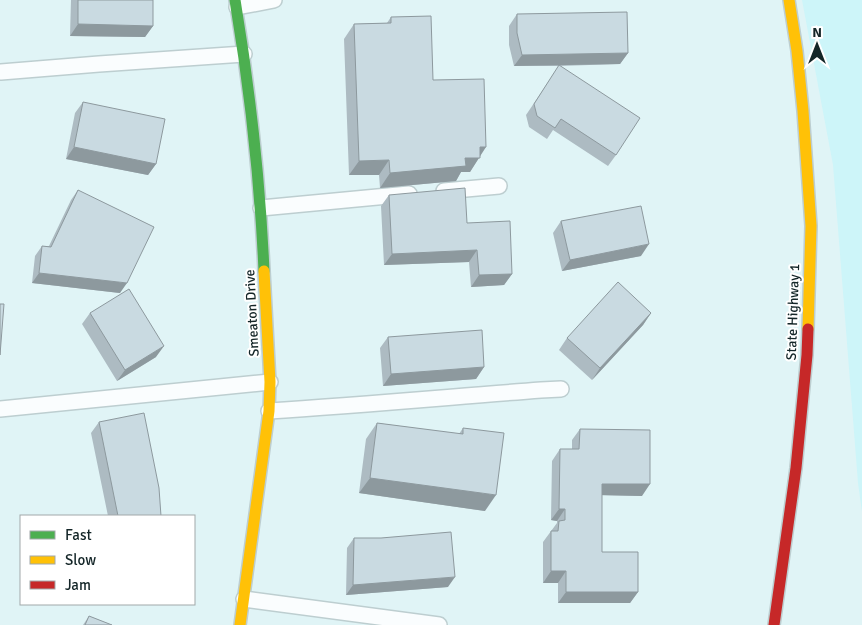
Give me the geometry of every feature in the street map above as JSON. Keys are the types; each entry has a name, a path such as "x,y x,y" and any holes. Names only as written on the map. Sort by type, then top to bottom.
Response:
{"main road":[{"name":"State Highway 1","path":"774,625 796,468 807,355 810,226 803,111 797,51 789,0"},
{"name":"Smeaton Drive","path":"236,3 244,54 261,208 270,382 269,411 240,625"}],"lane":[{"path":"236,3 274,0"},
{"path":"1,72 244,54"},
{"path":"261,208 499,186"},
{"path":"0,409 270,382"},
{"path":"269,411 561,389"},
{"path":"244,599 439,625"}],"shaded area":[{"path":"802,0 862,0 862,512 858,483 833,165"}],"building":[{"path":"78,0 153,0 153,26 78,24"},
{"path":"627,12 628,53 522,55 517,33 517,14"},
{"path":"431,16 433,80 484,79 486,147 480,147 480,158 465,158 466,166 390,173 389,160 359,161 354,24 391,23 391,17"},
{"path":"559,65 640,118 616,155 561,119 555,128 537,116 534,104"},
{"path":"83,102 165,119 156,164 74,147"},
{"path":"465,188 467,223 510,221 512,274 479,275 477,250 392,254 389,195"},
{"path":"78,190 154,227 127,283 39,273 42,246 51,247"},
{"path":"641,206 649,244 570,260 561,221"},
{"path":"618,282 651,313 600,368 567,338"},
{"path":"129,289 164,346 125,370 90,313"},
{"path":"0,304 4,304 0,355"},
{"path":"482,330 484,367 391,374 388,337"},
{"path":"144,413 159,488 161,515 118,515 99,422"},
{"path":"377,423 463,434 463,428 504,433 496,495 370,478"},
{"path":"580,429 650,430 650,484 602,484 602,552 638,552 638,592 566,592 566,571 551,571 551,531 558,531 559,521 565,520 565,509 559,509 560,449 579,449"},
{"path":"451,532 455,577 353,585 354,538 381,538"},
{"path":"89,616 112,625 85,625"}],"traffic: fast":[{"path":"235,0 254,135 264,271"}],"traffic: slow":[{"path":"789,0 797,51 803,111 811,226 808,329"},
{"path":"240,625 269,411 270,382 264,271"}],"traffic: jam":[{"path":"774,625 796,468 808,329"}]}
